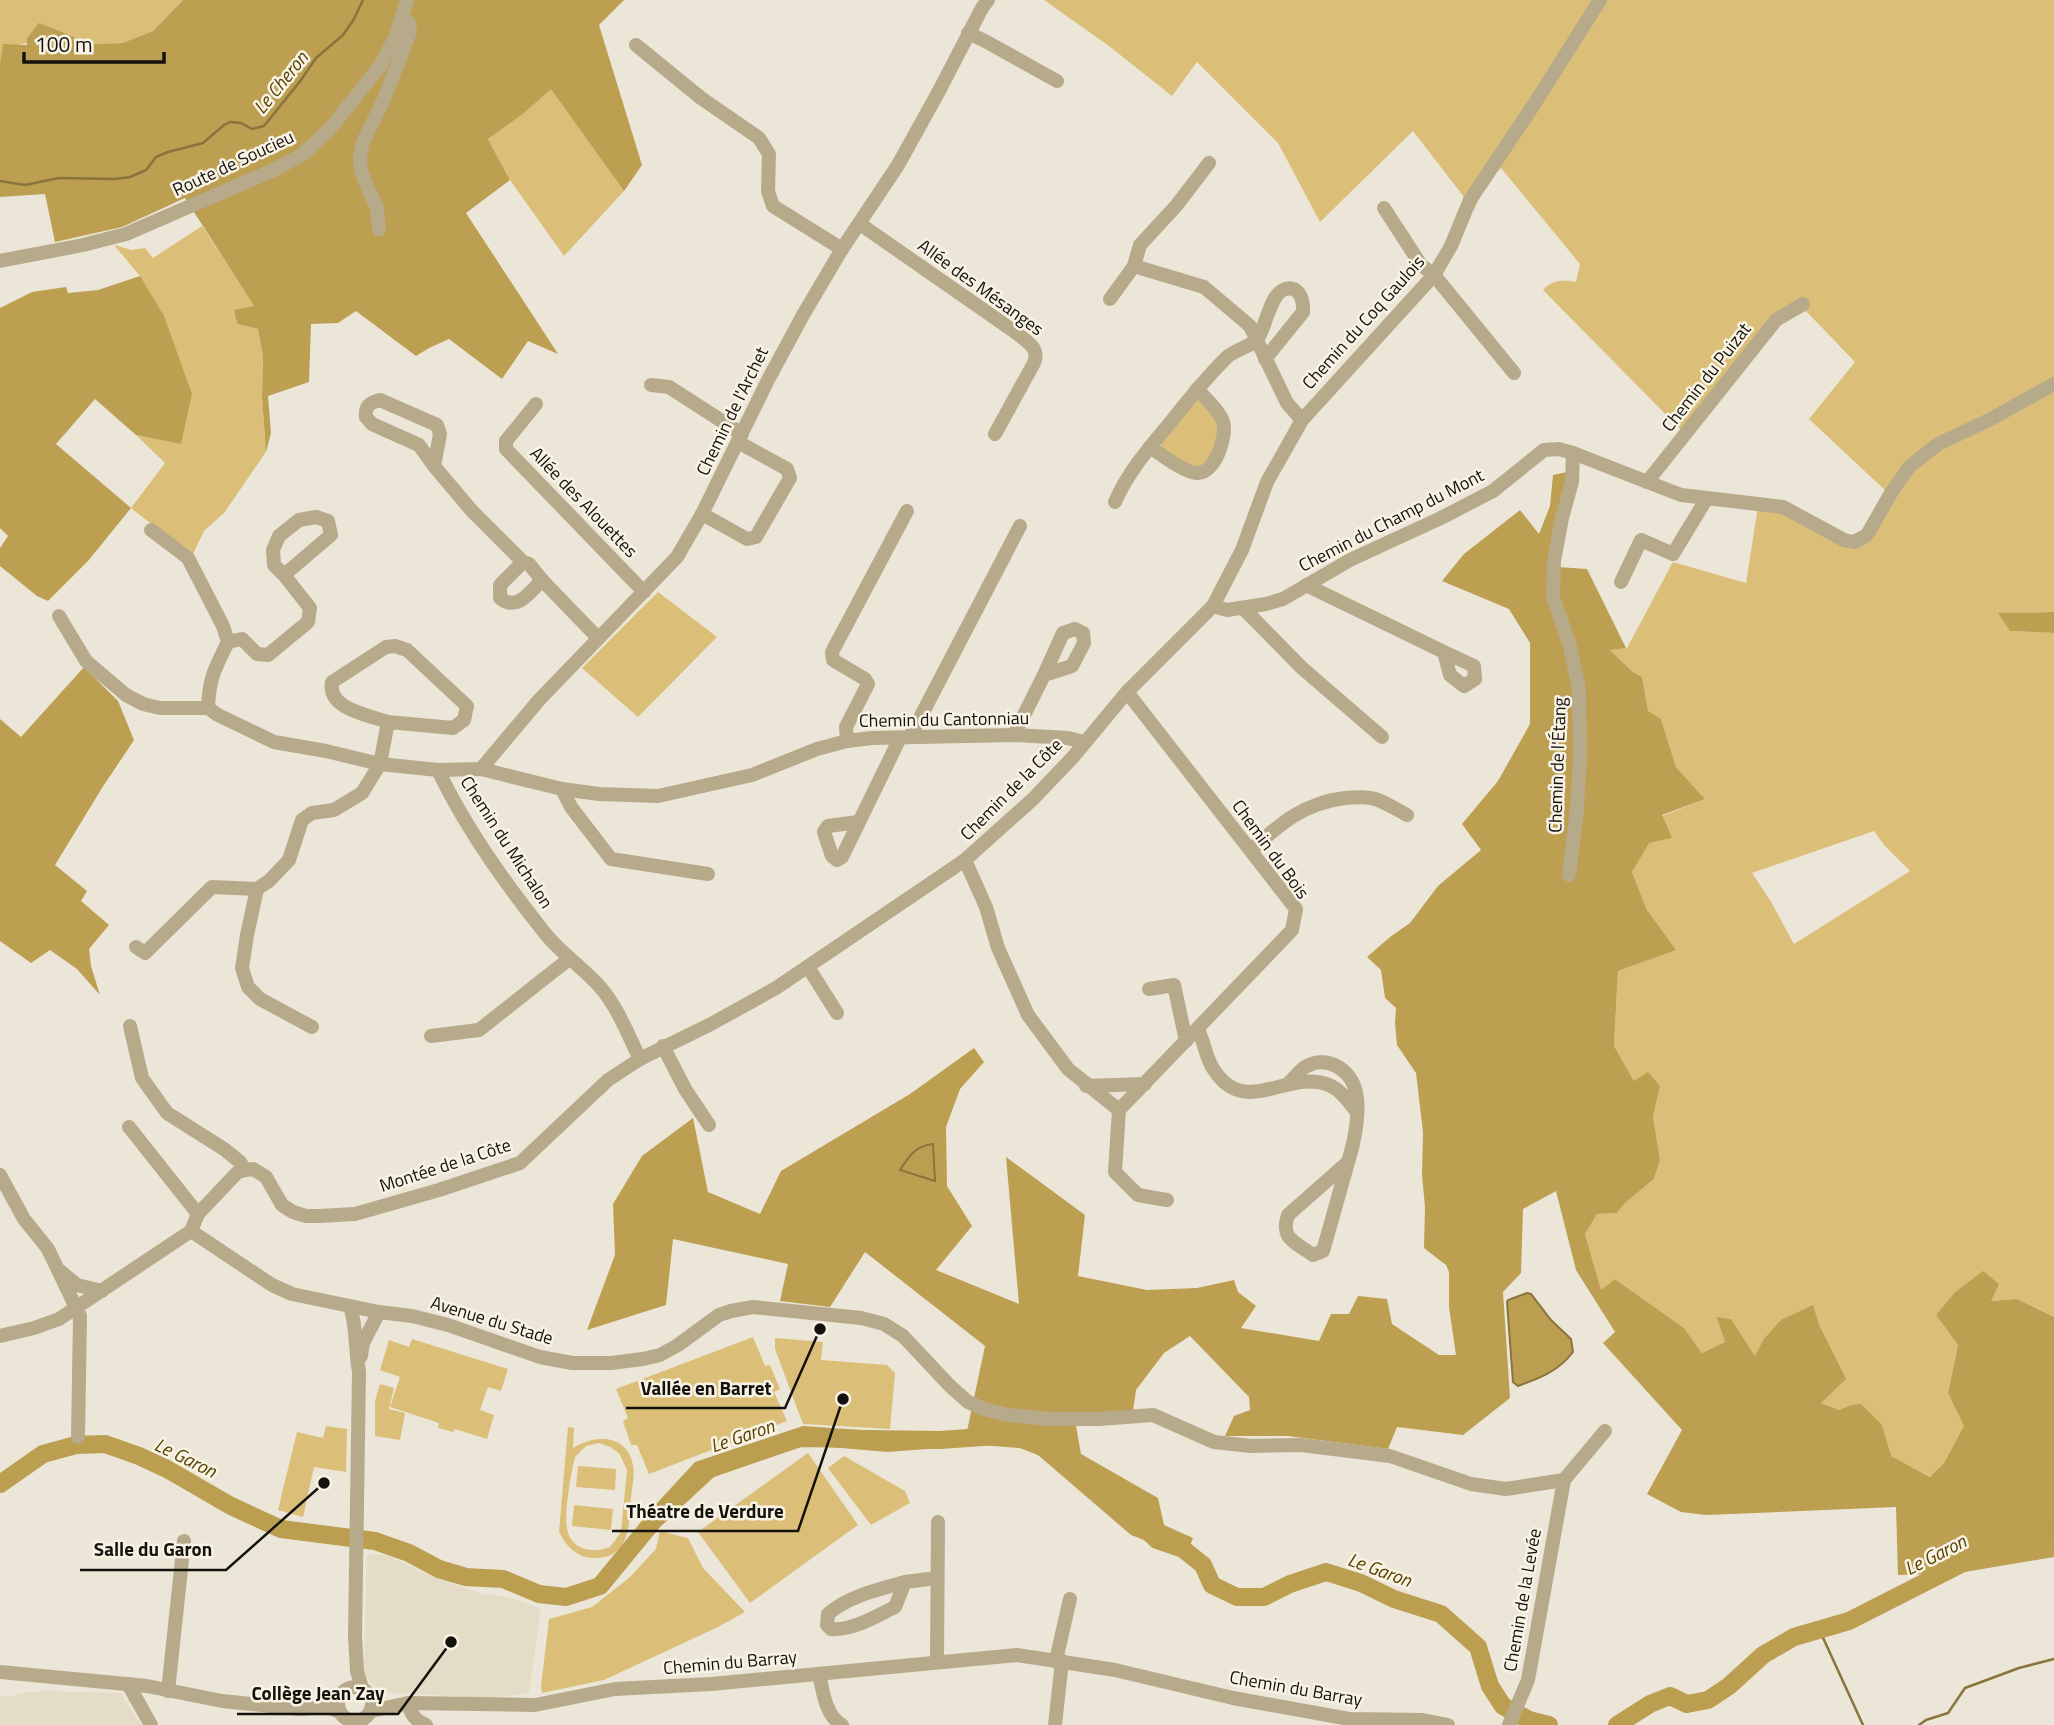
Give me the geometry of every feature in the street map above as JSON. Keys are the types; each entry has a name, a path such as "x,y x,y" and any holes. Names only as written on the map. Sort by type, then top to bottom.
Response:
{"street":[{"name":"Route de Soucieu","path":"0,261 125,234 276,169 303,154 329,130 380,66 396,36 407,0"},
{"name":"Chemin de l'Archet","path":"481,769 539,700 677,557 702,514 803,315 898,165 988,0"},
{"name":"Chemin du Coq Gaulois","path":"1213,606 1242,550 1267,482 1302,420 1434,275 1451,246 1470,200 1600,0"},
{"path":"379,229 377,208 361,170 360,157 363,142 384,99 410,32 410,23 401,20"},
{"path":"968,33 1056,81"},
{"path":"636,45 701,98 759,138 769,154 768,191 773,206 842,250"},
{"path":"1110,299 1134,266 1140,245 1176,206 1209,163"},
{"path":"1384,208 1421,265 1434,275 1514,373"},
{"name":"Allée des Mésanges","path":"860,224 1018,334 1035,349 1037,355 1034,363 995,434"},
{"path":"1134,266 1204,287 1251,326 1287,403 1302,420"},
{"path":"1115,502 1124,482 1197,389 1229,355 1257,340 1276,296 1283,290 1293,289 1300,293 1304,302 1303,312 1265,359"},
{"name":"Chemin du Puizat","path":"1647,482 1776,320 1804,304"},
{"name":"Chemin du Champ du Mont","path":"1213,606 1227,610 1283,599 1350,560 1493,491 1544,450 1559,449 1573,453 1681,495 1783,507 1844,540 1854,542 1867,535 1909,467 1938,444 1989,420 2054,384"},
{"path":"651,385 669,387 787,469 790,478 756,537 747,539 702,514"},
{"path":"1150,447 1198,474 1214,464 1223,437 1223,420 1197,389"},
{"path":"434,466 440,434 437,425 380,400 370,403 366,409 366,418 372,424 419,445 434,466 472,511 523,562 529,564 541,580 598,638"},
{"name":"Allée des Alouettes","path":"536,404 506,441 506,449 644,592"},
{"name":"Chemin de l'Étang","path":"1569,875 1580,757 1579,689 1570,646 1553,597 1554,561 1572,482 1573,453"},
{"path":"1621,582 1641,540 1673,554 1707,498"},
{"path":"847,741 846,727 868,684 865,679 833,660 832,652 908,511"},
{"path":"858,821 1020,526"},
{"path":"59,616 86,661 126,695 143,704 160,708 208,708 209,685 228,642 223,626 188,558 151,530"},
{"path":"523,562 500,585 500,598 513,605 541,580"},
{"path":"228,642 242,639 257,654 268,655 308,622 310,608 284,575"},
{"path":"1306,585 1444,652"},
{"name":"Chemin de la Côte","path":"640,1059 755,1000 965,860 1033,799 1127,692 1213,606"},
{"path":"1242,608 1302,668 1382,737"},
{"path":"395,646 407,650 467,706 464,720 453,728 388,722 344,706 337,701 331,690 332,682 386,647 395,646"},
{"path":"1014,735 1044,675"},
{"name":"Chemin du Bois","path":"1119,1110 1292,930 1296,909 1127,692"},
{"name":"Chemin du Michalon","path":"208,708 274,742 380,764 438,770 450,795 488,855 545,934 601,988 614,1007 640,1059"},
{"path":"312,1027 260,999 248,987 242,968 257,890 289,860 302,820 312,813 334,810 362,793 380,764 388,722"},
{"name":"Chemin du Cantonniau","path":"438,770 481,769 562,789 599,794 658,796 752,775 817,749 847,741 872,738 1014,735 1068,738 1084,742"},
{"path":"562,789 571,807 611,859 708,874"},
{"path":"1251,850 1304,808 1329,800 1355,797 1376,799 1407,815"},
{"path":"965,860 986,907 998,948 1028,1015 1068,1069 1119,1110 1115,1172 1138,1195 1167,1200"},
{"path":"136,947 145,953 212,887 257,890"},
{"path":"431,1036 479,1030 569,959"},
{"path":"808,967 837,1013"},
{"path":"1149,989 1174,985 1186,1041"},
{"name":"Montée de la Côte","path":"130,1026 142,1078 167,1113 224,1149 240,1162 245,1170 260,1171 282,1205 306,1216 355,1214 520,1163 608,1080 640,1059"},
{"path":"1198,1030 1214,1071 1224,1082 1236,1089 1250,1093 1263,1092 1289,1083 1311,1081 1328,1085 1341,1093 1356,1111"},
{"path":"663,1046 685,1089 709,1125"},
{"path":"1289,1083 1304,1068 1316,1063 1330,1063 1341,1068 1356,1090 1356,1132 1323,1251 1313,1255 1288,1236 1285,1226 1288,1214 1347,1163"},
{"path":"1086,1086 1145,1084"},
{"path":"129,1127 198,1214"},
{"path":"0,1336 59,1319 76,1309 191,1231 198,1214 238,1172 245,1170"},
{"path":"0,1175 24,1219 48,1249 80,1316 78,1437"},
{"name":"Avenue du Stade","path":"191,1231 272,1285 292,1294 412,1316 448,1325 540,1357 572,1363 611,1363 660,1354 678,1345 719,1315 753,1307 861,1318 884,1324 903,1336 968,1402 1007,1415 1050,1419 1153,1415 1214,1442 1251,1446 1301,1445 1390,1456 1483,1486 1506,1489 1564,1480"},
{"path":"60,1271 77,1285 102,1291"},
{"path":"76,1309 81,1298 77,1285"},
{"path":"349,1306 355,1320 355,1348 359,1372"},
{"path":"358,1712 355,1636 359,1372 363,1343 379,1312"},
{"path":"1564,1480 1605,1431"},
{"name":"Chemin de la Levée","path":"1512,1717 1528,1679 1564,1480"},
{"path":"937,1661 938,1522"},
{"path":"168,1691 184,1541"},
{"path":"905,1582 895,1607 841,1630 831,1629 827,1625 828,1614 835,1608 905,1582 937,1578"},
{"path":"1055,1725 1059,1661 1069,1600"},
{"path":"355,1636 343,1693 338,1702 358,1712"},
{"name":"Chemin du Barray","path":"282,1707 321,1703 355,1687 358,1712 408,1703 535,1705 615,1689 819,1674 1017,1655 1115,1670 1233,1698 1349,1719 1423,1720 1448,1725"},
{"path":"0,1672 128,1684 222,1701 300,1709 327,1707 358,1712"},
{"path":"819,1674 829,1713 842,1725"},
{"path":"128,1684 151,1725"},
{"path":"408,1703 417,1721 426,1725"}],"shaded area":[{"path":"0,0 183,0 153,31 124,43 92,44 67,34 18,45 0,65"},
{"path":"183,0 624,0 599,25 642,165 624,191 551,89 523,114 488,139 510,180 466,213 558,354 528,341 502,379 449,339 416,356 356,311 338,323 311,324 309,382 268,396 271,433 266,452 262,397 263,357 258,329 237,324 234,310 254,306 185,198 122,227 55,242 45,194 0,197 0,65 3,44 27,45 27,38 39,23 92,44 123,43 153,31"},
{"path":"1044,0 2054,0 2054,612 1999,613 2010,631 2054,633 2054,1317 2017,1299 1991,1301 1954,1293 1936,1315 1958,1345 1948,1393 1965,1426 1944,1463 1931,1477 1890,1456 1882,1425 1851,1405 1839,1410 1821,1403 1820,1327 1813,1306 1763,1340 1755,1357 1731,1319 1716,1318 1725,1342 1702,1353 1684,1328 1615,1279 1601,1291 1585,1234 1597,1214 1617,1213 1654,1179 1660,1160 1653,1117 1660,1086 1634,1081 1614,1046 1618,971 1675,950 1647,910 1632,872 1662,816 1705,799 1676,767 1661,719 1648,712 1642,677 1609,649 1627,648 1673,562 1746,583 1759,500 1847,539 1863,533 1888,493 1809,419 1855,362 1806,311 1777,325 1689,438 1543,290 1558,281 1576,282 1580,264 1501,168 1485,184 1474,210 1413,131 1320,222 1278,143 1197,62 1172,96 1109,46","holes":["1874,831 1910,871 1794,944 1752,873"]},
{"path":"551,88 624,191 564,256 510,180 488,139 523,114"},
{"path":"202,226 255,307 234,310 237,324 258,329 263,357 262,397 266,452 224,513 204,531 192,556 131,508 165,463 136,435 181,443 140,276 114,245 132,250 145,248 153,258"},
{"path":"140,276 164,316 192,394 181,444 136,435 95,399 56,444 131,508 88,561 48,601 37,596 0,566 0,548 8,536 0,528 0,308 32,292 66,287 68,293 98,290"},
{"path":"1198,399 1214,415 1218,434 1213,452 1199,469 1165,452 1161,445 1163,438 1192,401"},
{"path":"1577,470 1558,567 1587,569 1626,648 1610,650 1642,677 1648,711 1661,719 1676,767 1705,799 1662,815 1672,838 1649,843 1632,872 1647,910 1676,950 1618,971 1614,1046 1634,1081 1648,1072 1660,1086 1653,1117 1660,1160 1654,1179 1617,1213 1597,1214 1585,1234 1601,1290 1615,1279 1684,1328 1702,1353 1725,1342 1716,1317 1731,1319 1755,1356 1763,1340 1781,1320 1813,1305 1820,1327 1846,1379 1821,1403 1839,1410 1861,1404 1882,1425 1891,1456 1930,1477 1944,1463 1964,1426 1948,1393 1958,1345 1936,1315 1954,1293 1983,1271 1999,1284 1991,1301 2017,1299 2054,1317 2054,1557 1959,1573 1898,1575 1896,1507 1706,1515 1681,1512 1647,1494 1682,1430 1603,1343 1615,1332 1576,1270 1556,1191 1523,1209 1521,1273 1503,1292 1510,1398 1463,1435 1397,1427 1388,1449 1288,1436 1225,1436 1234,1416 1250,1410 1249,1397 1190,1336 1164,1353 1136,1390 1133,1411 1074,1415 1081,1454 1158,1498 1164,1525 1193,1538 1186,1556 1131,1535 1031,1449 981,1445 887,1452 807,1445 714,1477 661,1526 646,1515 695,1462 803,1426 890,1432 967,1431 985,1346 865,1252 830,1307 780,1301 788,1264 673,1239 666,1305 587,1330 615,1255 613,1204 642,1156 693,1118 708,1192 760,1214 781,1171 910,1094 974,1048 984,1062 960,1089 946,1127 947,1186 972,1226 936,1270 1019,1304 1006,1157 1085,1215 1078,1276 1147,1290 1197,1288 1234,1280 1238,1292 1256,1306 1241,1328 1319,1341 1331,1314 1349,1314 1358,1296 1387,1299 1392,1324 1439,1355 1456,1355 1449,1307 1449,1272 1446,1265 1424,1248 1423,1132 1416,1073 1397,1045 1396,1008 1385,998 1381,970 1367,957 1410,923 1438,886 1481,850 1462,824 1498,781 1530,724 1530,643 1509,609 1442,581 1464,554 1520,510 1539,534 1550,506 1553,475"},
{"path":"658,592 717,637 638,717 582,668"},
{"path":"2054,612 2054,633 2010,631 1998,613"},
{"path":"84,667 118,701 134,740 55,865 87,891 81,901 109,925 89,949 100,995 77,969 50,950 31,963 0,941 0,719 21,737"},
{"path":"933,1144 935,1181 900,1170 917,1149"},
{"path":"1527,1293 1531,1294 1551,1320 1571,1339 1573,1352 1555,1369 1518,1386 1513,1382 1507,1302"},
{"path":"753,1337 765,1366 770,1365 780,1389 774,1392 787,1421 649,1474 637,1445 631,1445 623,1421 628,1418 616,1389"},
{"path":"775,1338 823,1342 821,1360 887,1365 895,1373 890,1429 803,1424 775,1349"},
{"path":"412,1339 508,1369 501,1391 488,1387 480,1410 494,1415 487,1439 455,1429 453,1432 438,1428 439,1423 390,1407 400,1377 380,1370 389,1340 409,1347"},
{"path":"380,1384 394,1388 389,1409 405,1413 400,1440 375,1436 375,1401"},
{"path":"326,1426 347,1429 346,1472 314,1467 303,1517 278,1510 297,1432 323,1438"},
{"path":"568,1427 574,1428 573,1448 591,1440 617,1442 630,1455 634,1469 628,1527 622,1545 607,1556 590,1558 573,1551 559,1532","holes":["599,1443 619,1453 627,1470 621,1532 610,1547 590,1550 577,1546 567,1528 567,1503 575,1457 586,1446"]},
{"path":"808,1453 858,1525 750,1603 698,1532"},
{"path":"844,1456 905,1491 910,1503 871,1525 828,1468"},
{"path":"578,1466 616,1469 615,1490 576,1487"},
{"path":"574,1505 613,1509 611,1530 572,1526"},
{"path":"660,1531 688,1538 703,1568 745,1612 604,1680 542,1693 549,1619 592,1607 629,1578 656,1549"},
{"path":"367,1555 387,1555 422,1572 478,1593 511,1598 541,1609 529,1693 490,1698 378,1692 364,1674"},
{"path":"46,1691 121,1693 141,1725 0,1725 0,1695 8,1697"}],"waterway":[{"name":"Le Cheron","path":"0,181 25,185 59,178 130,177 146,170 156,157 203,143 230,122 241,123 252,129 264,126 316,58 343,35 363,0"},
{"name":"Le Garon","path":"0,1484 43,1454 76,1445 105,1444 167,1469 231,1506 281,1529 375,1541 409,1553 439,1569 466,1577 503,1579 539,1594 566,1597 600,1586 655,1519 709,1468 796,1438 940,1440 1011,1435 1055,1452 1109,1494 1157,1540 1183,1549 1203,1565 1212,1585 1237,1597 1264,1597 1290,1584 1326,1572 1441,1614 1478,1647 1490,1686 1503,1706 1529,1720 1549,1725"},
{"name":"Le Garon","path":"1617,1725 1650,1704 1670,1696 1687,1704 1708,1700 1729,1686 1763,1655 1794,1637 1849,1621 2026,1531 2054,1531"},
{"path":"1819,1629 1863,1725"},
{"path":"1919,1725 1948,1713 1965,1688 2019,1668 2054,1659"}],"place":[{"name":"Vallée en Barret","path":"820,1329"},
{"name":"Théatre de Verdure","path":"843,1399"},
{"name":"Salle du Garon","path":"324,1483"},
{"name":"Collège Jean Zay","path":"451,1642"}]}
